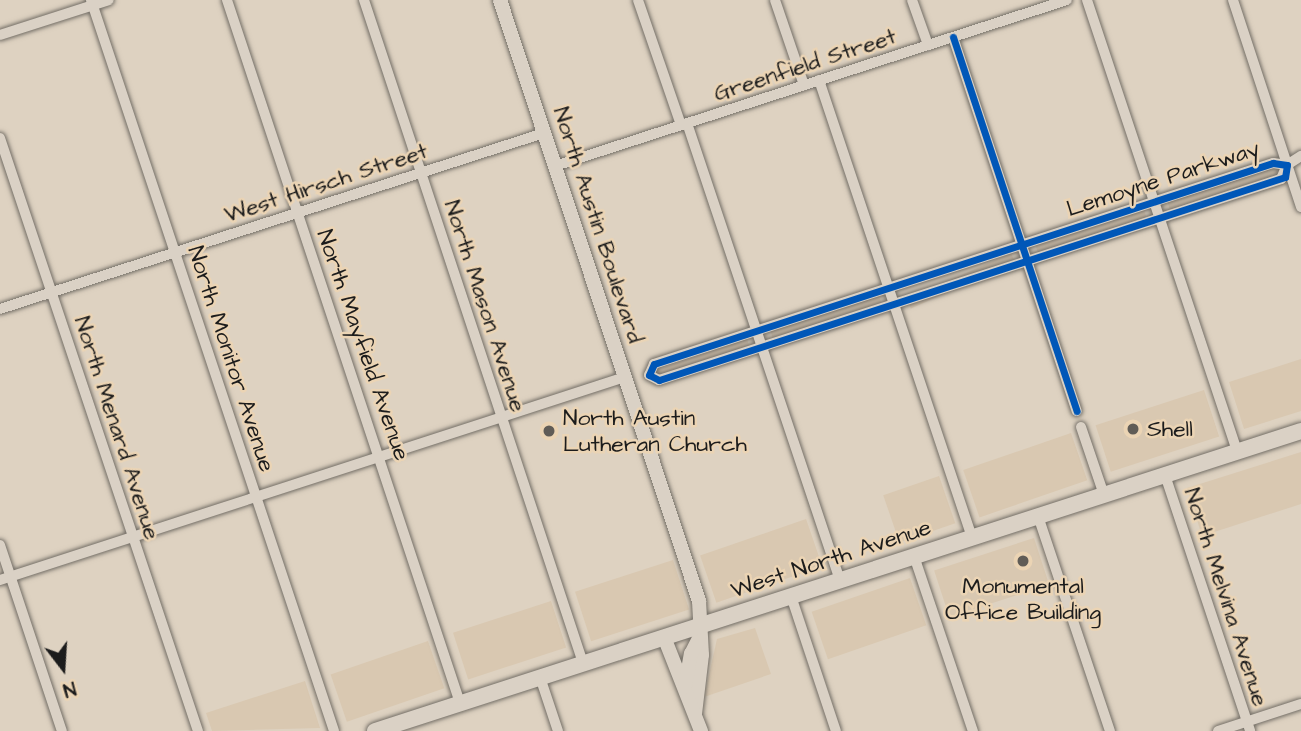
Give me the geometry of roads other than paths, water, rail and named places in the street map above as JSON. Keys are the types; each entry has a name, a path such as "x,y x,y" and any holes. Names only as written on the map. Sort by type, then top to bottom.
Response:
{"main road":[{"name":"West North Avenue","path":"374,731 416,725 460,703 664,637 700,632 791,596 1301,431"}],"street":[{"path":"0,36 92,3 109,0"},
{"name":"North Mayfield Avenue","path":"227,0 460,703"},
{"name":"North Mason Avenue","path":"364,0 583,663"},
{"name":"North Austin Boulevard","path":"500,0 699,601 700,632"},
{"path":"638,0 757,331 840,580"},
{"path":"775,0 804,85"},
{"path":"912,0 928,45"},
{"name":"Greenfield Street","path":"555,166 953,37 1049,3 1067,0"},
{"path":"1087,0 1237,452"},
{"path":"1233,0 1301,207"},
{"name":"North Monitor Avenue","path":"92,3 334,731"},
{"path":"953,37 1077,411"},
{"path":"819,80 972,537"},
{"name":"West Hirsch Street","path":"0,309 544,133"},
{"name":"North Menard Avenue","path":"0,138 198,731"},
{"name":"Lemoyne Parkway","path":"1287,165 1273,163 654,364 649,375 659,380 1281,179 1287,165 1301,156"},
{"path":"5,578 625,377"},
{"path":"1081,427 1104,495"},
{"name":"North Melvina Avenue","path":"1165,475 1248,726"},
{"path":"1038,516 1110,731"},
{"path":"0,545 5,578 62,731"},
{"path":"914,556 973,731"},
{"path":"791,596 836,731"},
{"path":"685,692 691,654 700,632"},
{"path":"695,714 700,632"},
{"path":"664,637 701,731"},
{"path":"540,677 558,731"},
{"path":"1219,731 1248,726 1301,704"}],"place":[{"name":"Shell","path":"1133,429"},
{"name":"North Austin Lutheran Church","path":"549,431"},
{"name":"Monumental Office Building","path":"1023,561"}]}
